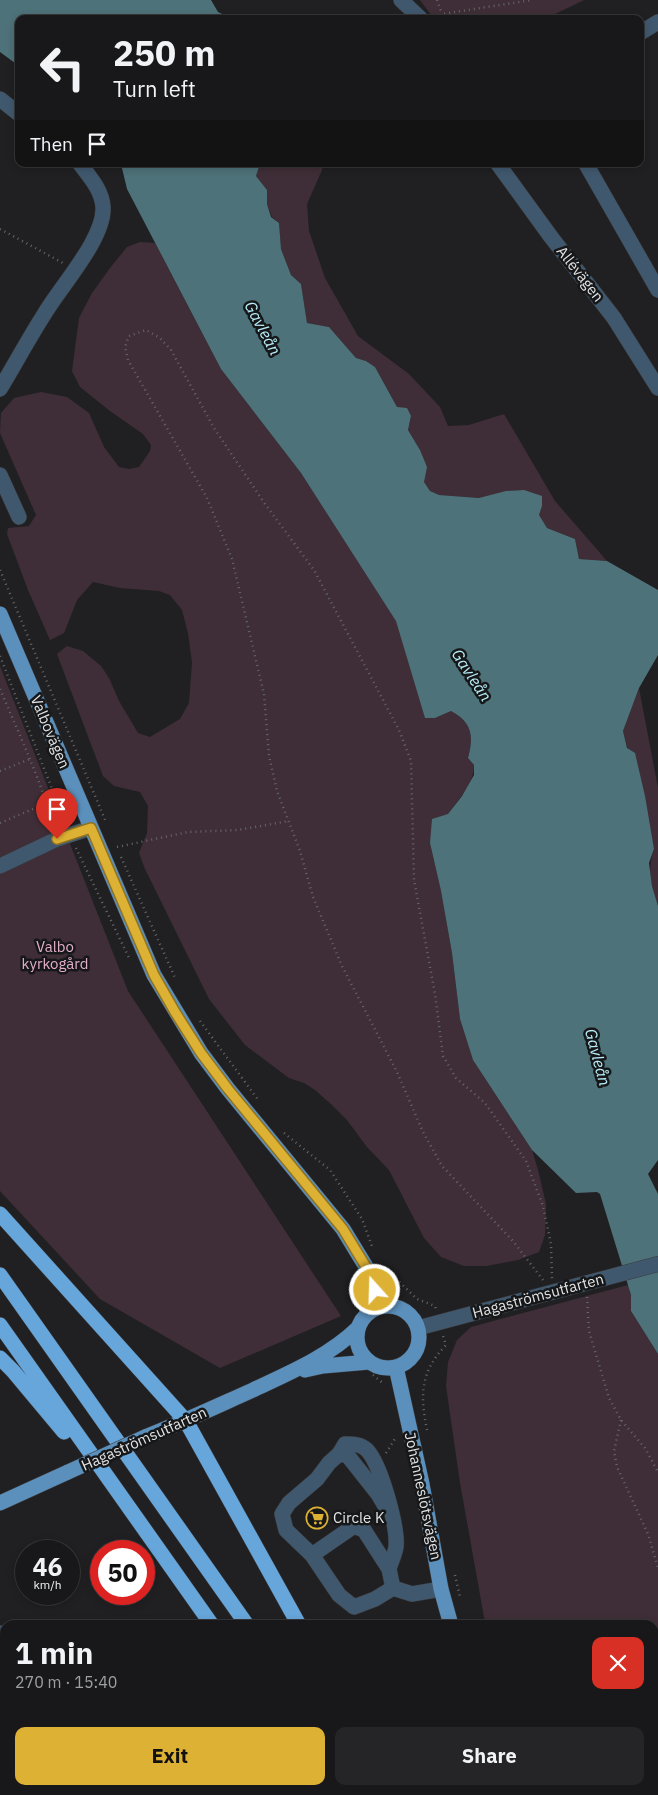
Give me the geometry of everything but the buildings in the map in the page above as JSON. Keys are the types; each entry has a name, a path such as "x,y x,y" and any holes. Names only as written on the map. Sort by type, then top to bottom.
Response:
{"highway":[{"path":"0,1214 186,1421 296,1620"},
{"path":"0,1275 243,1620"},
{"path":"0,1325 208,1620"},
{"path":"0,1358 122,1499"}],"main road":[{"name":"Valbovägen","path":"0,614 154,975 201,1053 228,1089 343,1229 371,1275 380,1306"},
{"path":"380,1306 399,1307 414,1319 418,1328 417,1348 405,1363 396,1367"},
{"name":"Hagaströmsutfarten","path":"0,1503 287,1374 325,1354 346,1340 358,1328 362,1318 370,1310 380,1306"},
{"path":"358,1328 356,1337 358,1348 369,1367"},
{"name":"Hagaströmsutfarten","path":"287,1374 323,1366 396,1367"},
{"name":"Johanneslötsvägen","path":"396,1367 422,1484 441,1588 450,1620"}],"street":[{"path":"401,0 417,15"},
{"path":"644,31 658,22"},
{"path":"0,99 15,111"},
{"path":"0,389 46,312 88,252 99,230 104,207 96,185 82,167"},
{"name":"Allévägen","path":"500,167 551,237 614,318 658,388"},
{"path":"588,167 658,290"},
{"path":"0,475 19,517"},
{"path":"0,866 57,839 91,828"},
{"name":"Hagaströmsutfarten","path":"418,1328 441,1329 625,1272 658,1264"},
{"path":"389,1569 396,1546 395,1523 384,1486 373,1459 366,1449 355,1444 345,1444 317,1480 289,1503 282,1514 286,1530 312,1555 339,1595 354,1607 375,1599 393,1588 412,1594 441,1588"},
{"path":"312,1555 354,1526 364,1530 389,1569 393,1588"}],"path":[{"path":"437,0 442,14 532,0"},
{"path":"0,230 75,269"},
{"path":"544,1282 513,1241 442,1166 422,1132 397,1072 342,966 313,897 300,851 277,791 269,756 264,694 232,560 207,498 128,360 125,348 129,336 146,330 160,338 171,350 214,428 265,504 314,570 399,730 411,761 414,880 435,994 443,1056 456,1078 485,1103 526,1161 543,1206 551,1244 552,1280"},
{"path":"0,570 109,829"},
{"path":"0,689 30,758 47,803 57,839"},
{"path":"0,771 30,758"},
{"path":"0,823 47,803"},
{"path":"117,847 188,832 238,830 289,821"},
{"path":"121,856 179,988"},
{"path":"199,1020 259,1101"},
{"path":"280,1130 330,1170 362,1219 376,1257"},
{"path":"380,1262 391,1276 417,1299 436,1306 446,1345 428,1369 423,1384 423,1411 427,1433"},
{"path":"587,1291 589,1331 609,1398 621,1420 645,1448 658,1472"},
{"path":"369,1367 388,1390"},
{"path":"621,1420 614,1451 617,1467 648,1534 658,1568"},
{"path":"454,1572 460,1598"}],"green space":[{"path":"420,0 584,0 553,15 431,15"},
{"path":"259,167 322,167 307,204 309,231 325,278 358,336 409,374 440,407 448,426 469,425 504,414 555,501 607,561 579,559 575,539 547,528 538,515 542,506 439,495 430,491 424,482 420,450 408,430 411,417 397,407 375,367 366,361 356,358 329,327 307,323 301,284 291,275 281,249 279,223 272,217 267,204 267,190 256,176"},
{"path":"140,242 155,243 221,369 301,473 397,621 425,717 435,718 451,711 463,720 470,730 471,743 468,758 474,765 472,778 430,843 452,953 460,1019 473,1060 532,1150 538,1170 546,1204 545,1235 539,1252 518,1260 486,1266 464,1266 441,1257 424,1238 389,1170 367,1147 347,1120 315,1090 304,1083 289,1078 245,1045 209,999 145,869 139,853 147,833 148,806 140,792 114,786 103,776 57,654 67,646 83,651 101,666 138,733 150,737 180,719 189,703 192,663 188,633 182,610 170,595 159,591 120,588 93,582 77,600 64,633 50,640 28,590 7,534 8,528 29,526 36,515 0,433 1,413 14,398 41,392 67,397 89,413 104,447 119,467 129,469 139,467 150,451 151,445 143,434 80,387 72,371 79,318 92,293 127,247"},
{"name":"Valbo kyrkogård","path":"0,666 128,991 341,1316 220,1368 100,1299 0,1191"},
{"path":"639,688 658,788 658,906 653,891 650,871 654,849 623,731"},
{"path":"628,1285 631,1295 631,1311 658,1354 658,1620 485,1620 460,1483 446,1386 448,1362 457,1340 471,1327"}],"water":[{"path":"0,0 211,0 218,12 224,15 15,15 15,63 0,52"},
{"name":"Gavleån","path":"122,167 259,167 256,176 267,190 267,204 271,217 279,223 281,249 291,275 301,284 307,323 329,327 356,358 366,361 375,367 397,407 407,408 411,416 408,430 420,450 427,467 424,482 430,491 439,495 479,498 506,491 524,490 542,496 542,506 539,515 547,528 575,539 579,559 607,561 658,590 658,655 639,688 623,731 627,748 635,753 645,796 654,849 649,863 652,886 658,906 658,1160 648,1174 658,1194 658,1354 631,1311 631,1295 600,1194 597,1192 576,1193 532,1150 473,1060 460,1019 452,953 430,843 432,819 448,814 462,796 474,775 474,765 468,758 471,743 470,730 458,715 451,711 435,718 425,718 396,621 301,473 221,369 127,189"}],"place":[{"name":"Circle K","path":"317,1518"}],"route":[{"path":"57,839 91,828 154,975 175,1012 201,1053 228,1089 343,1229 360,1254 371,1275 375,1290"}]}
